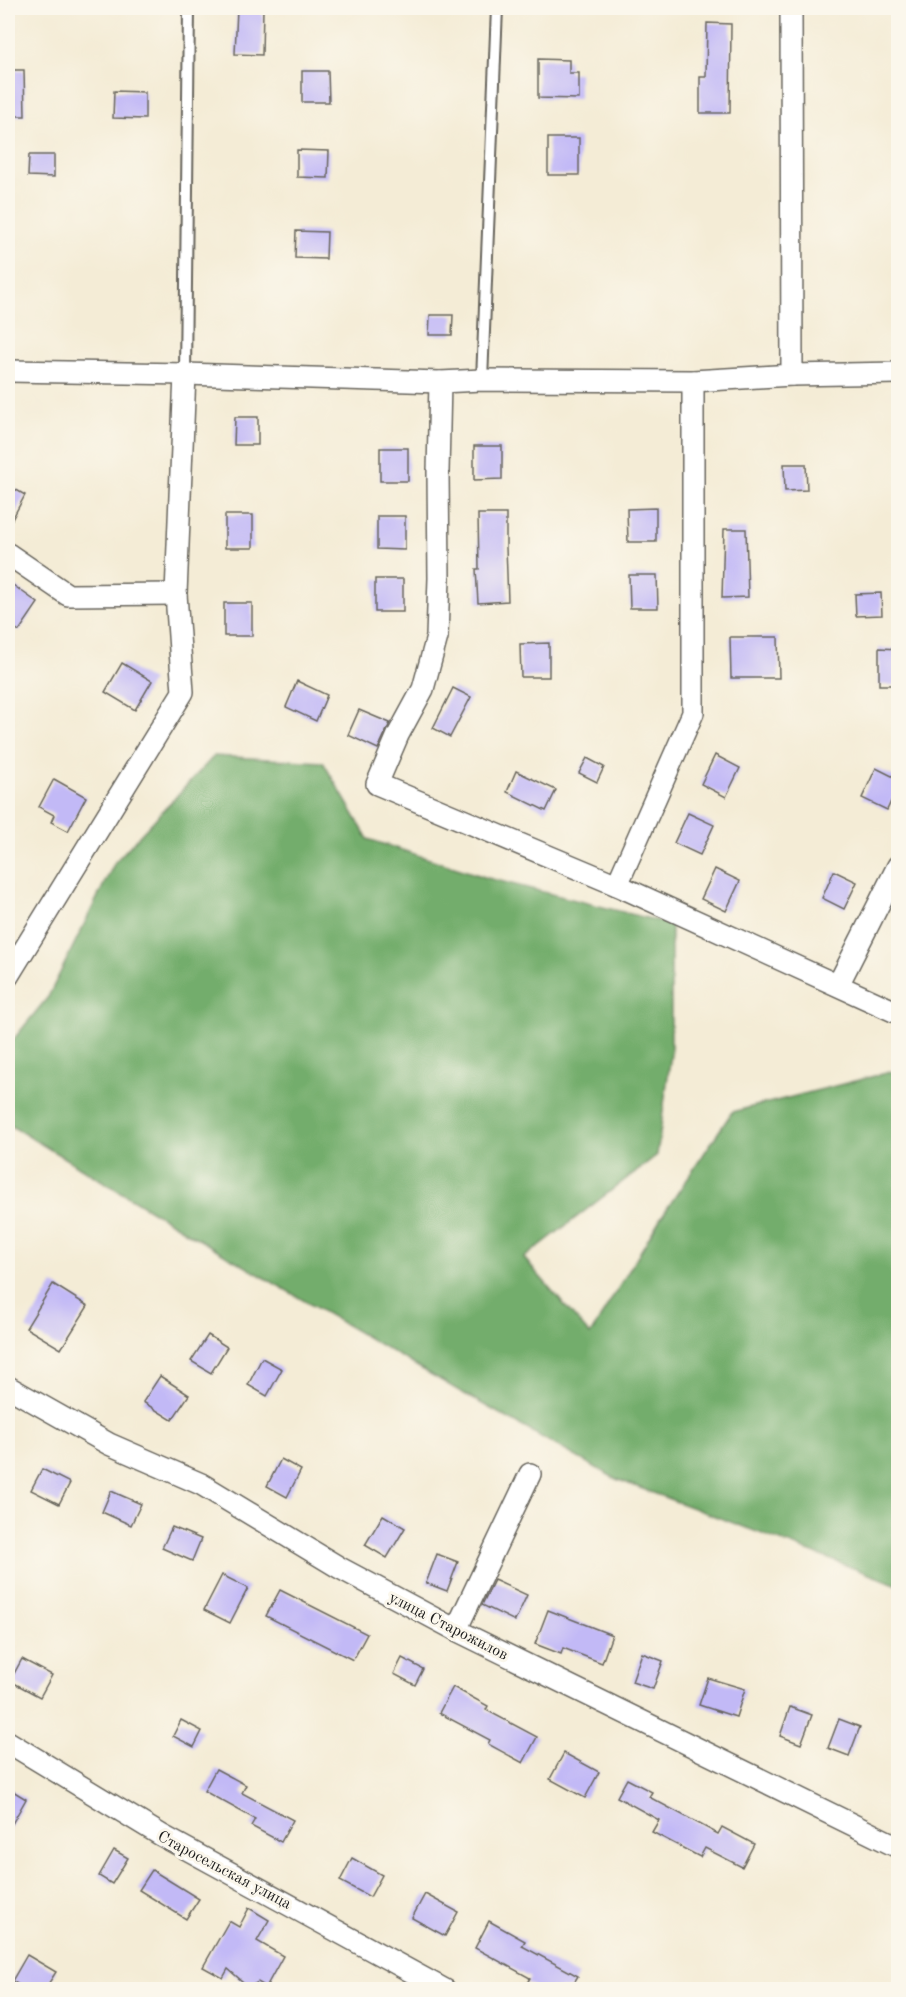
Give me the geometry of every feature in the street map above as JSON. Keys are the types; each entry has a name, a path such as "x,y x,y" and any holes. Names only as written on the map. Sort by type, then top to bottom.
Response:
{"street":[{"path":"790,8 792,375"},
{"path":"8,371 440,382 482,380 693,381 792,375 898,374"},
{"path":"8,976 183,692 176,594 185,374"},
{"path":"617,885 693,713 693,381"},
{"path":"440,382 438,472 440,578 437,637 423,689 398,735 377,784 617,885 898,1013"},
{"path":"8,554 68,595 176,594"},
{"path":"838,985 898,866"},
{"name":"улица Старожилов","path":"8,1387 110,1444 201,1484 339,1568 456,1630 898,1847"},
{"path":"456,1630 530,1474"},
{"name":"Старосельская улица","path":"8,1742 161,1835 445,1989"}],"lane":[{"path":"185,374 189,8"},
{"path":"482,380 497,8"}],"green space":[{"path":"214,756 323,762 368,839 488,878 671,924 671,1054 657,1155 524,1258 590,1335 660,1219 732,1112 898,1070 898,1585 616,1479 200,1240 8,1124 8,1046 48,997 115,862"}],"building":[{"path":"237,8 263,8 262,55 235,54"},
{"path":"707,23 731,24 730,113 700,113 700,77 706,77"},
{"path":"538,59 569,60 569,73 579,73 579,99 538,98"},
{"path":"8,70 24,70 25,116 8,116"},
{"path":"302,71 328,71 329,102 302,102"},
{"path":"114,91 145,92 145,119 113,118"},
{"path":"548,138 579,138 579,175 548,175"},
{"path":"297,150 329,151 328,178 297,177"},
{"path":"29,155 54,155 54,177 28,176"},
{"path":"296,231 327,232 326,259 295,258"},
{"path":"430,315 453,315 452,335 429,335"},
{"path":"235,417 258,417 258,445 234,445"},
{"path":"474,446 502,446 502,479 474,480"},
{"path":"380,448 408,448 408,481 380,481"},
{"path":"784,464 806,464 807,490 785,491"},
{"path":"8,485 25,495 8,527"},
{"path":"656,508 656,542 628,542 627,509"},
{"path":"478,514 506,514 508,601 478,603 476,569 479,569"},
{"path":"225,515 253,515 253,548 225,548"},
{"path":"377,516 405,516 405,550 377,549"},
{"path":"724,529 746,529 748,597 722,598"},
{"path":"629,575 657,575 658,608 630,608"},
{"path":"375,579 403,579 403,612 375,612"},
{"path":"13,585 38,603 19,631 8,623 8,593"},
{"path":"881,593 882,615 856,616 855,594"},
{"path":"224,603 252,603 252,636 224,636"},
{"path":"730,637 778,637 779,678 731,678"},
{"path":"549,643 549,677 521,677 520,644"},
{"path":"879,648 898,649 898,685 879,685"},
{"path":"122,663 152,681 135,710 105,692"},
{"path":"297,681 327,695 316,721 286,707"},
{"path":"453,688 471,697 450,737 433,728"},
{"path":"359,710 390,723 378,749 348,735"},
{"path":"715,755 740,768 726,797 701,784"},
{"path":"587,758 604,767 597,782 579,773"},
{"path":"876,768 898,779 898,786 887,810 862,798"},
{"path":"516,771 556,790 546,811 507,792"},
{"path":"54,779 86,797 68,831 51,822 54,815 39,807"},
{"path":"688,813 714,825 700,855 674,843"},
{"path":"715,869 740,881 726,911 701,899"},
{"path":"834,871 857,882 844,909 822,898"},
{"path":"53,1284 88,1306 61,1349 26,1328"},
{"path":"208,1335 227,1347 211,1373 191,1361"},
{"path":"262,1358 282,1369 267,1396 248,1385"},
{"path":"160,1376 189,1395 172,1420 143,1402"},
{"path":"281,1459 301,1470 287,1497 267,1486"},
{"path":"42,1469 70,1483 59,1504 31,1490"},
{"path":"111,1491 141,1504 131,1525 102,1512"},
{"path":"383,1515 405,1528 387,1558 365,1545"},
{"path":"172,1527 201,1539 192,1561 162,1548"},
{"path":"437,1554 458,1562 447,1591 426,1583"},
{"path":"222,1575 248,1588 230,1623 204,1610"},
{"path":"494,1580 527,1595 515,1621 482,1605"},
{"path":"280,1590 367,1634 353,1660 266,1616"},
{"path":"548,1610 612,1635 602,1663 563,1648 561,1654 535,1644"},
{"path":"642,1653 663,1661 653,1689 632,1682"},
{"path":"402,1658 423,1669 415,1685 394,1674"},
{"path":"22,1659 52,1675 40,1697 10,1681"},
{"path":"708,1678 745,1689 736,1717 699,1705"},
{"path":"453,1687 488,1706 486,1710 537,1737 523,1763 488,1744 490,1740 439,1713"},
{"path":"790,1707 812,1715 801,1744 780,1736"},
{"path":"839,1719 860,1727 849,1756 828,1748"},
{"path":"181,1720 202,1731 194,1747 173,1736"},
{"path":"564,1753 599,1772 585,1798 550,1779"},
{"path":"216,1769 246,1785 242,1793 293,1820 281,1842 251,1826 255,1819 204,1791"},
{"path":"627,1779 652,1792 649,1797 718,1834 722,1827 754,1844 742,1867 705,1848 700,1857 652,1832 659,1820 617,1797"},
{"path":"8,1788 26,1799 8,1831"},
{"path":"114,1850 128,1858 112,1884 99,1876"},
{"path":"352,1858 382,1875 370,1897 340,1881"},
{"path":"152,1870 199,1899 186,1919 139,1890"},
{"path":"425,1894 458,1912 445,1936 412,1918"},
{"path":"249,1908 269,1920 257,1941 283,1956 266,1987 258,1982 249,1987 228,1969 223,1978 203,1967 229,1921 239,1927"},
{"path":"489,1921 525,1941 522,1946 578,1976 570,1989 539,1989 527,1983 530,1978 475,1948"},
{"path":"27,1955 56,1972 45,1989 26,1989 12,1981"}]}
